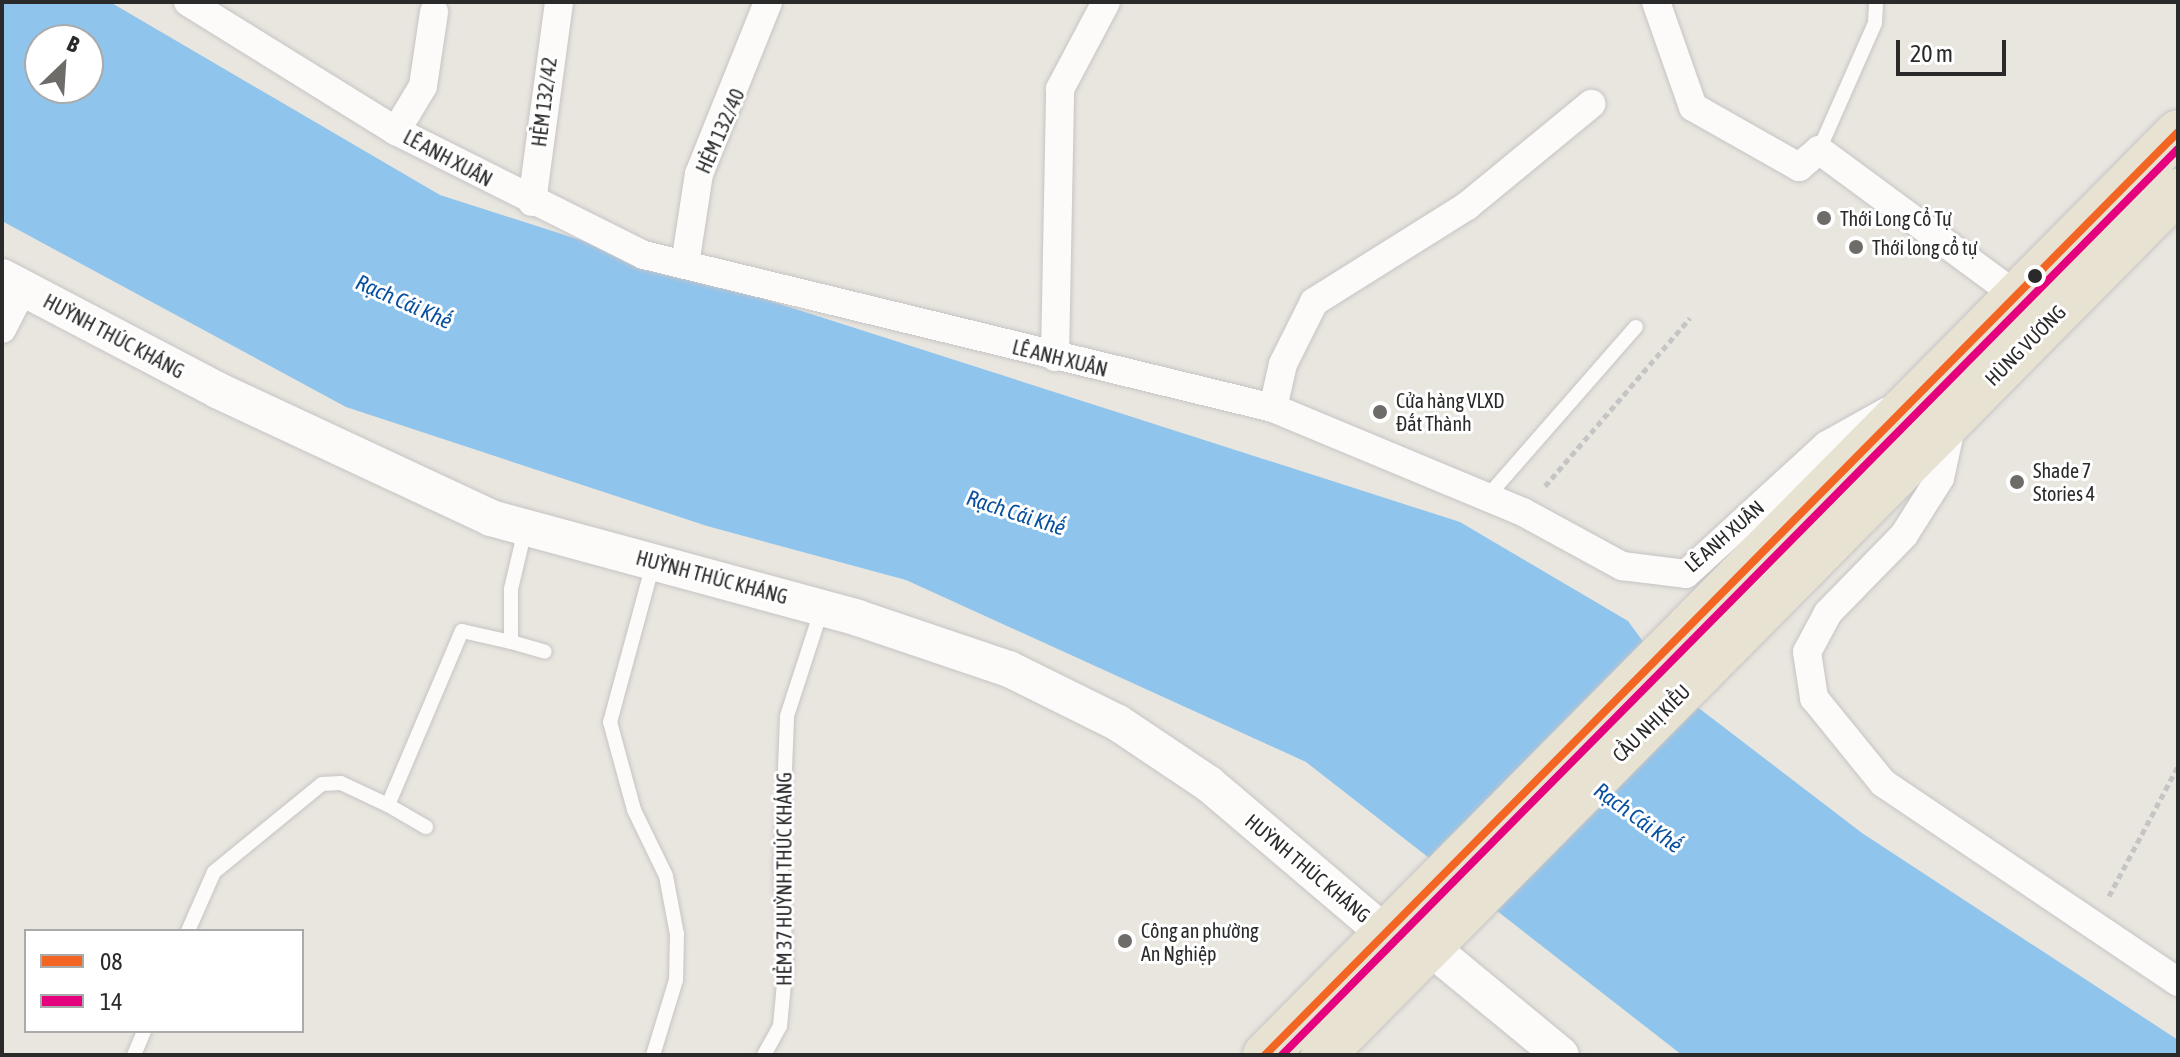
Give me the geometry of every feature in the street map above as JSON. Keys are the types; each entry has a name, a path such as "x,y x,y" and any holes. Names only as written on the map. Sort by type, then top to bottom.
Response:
{"highway":[{"name":"HÙNG VƯƠNG","path":"1855,486 1910,402 2178,132"},
{"name":"HÙNG VƯƠNG","path":"1855,486 1953,418 2178,191"},
{"name":"CẦU NHỊ KIỀU","path":"1265,1055 1401,919 1855,486"},
{"name":"CẦU NHỊ KIỀU","path":"1323,1055 1431,948 1855,486"}],"street":[{"name":"LÊ ANH XUÂN","path":"188,2 396,131 532,202 644,255 1273,408 1523,512 1622,566 1686,574 1827,445 1910,402"},
{"name":"HẺM 132/42","path":"532,202 559,2"},
{"name":"HẺM 132/40","path":"685,264 699,174 768,2"},
{"path":"1055,357 1060,89 1106,2"},
{"path":"1656,2 1693,107 1799,167 1819,150 2016,295"},
{"path":"396,131 423,86 434,12"},
{"path":"1273,408 1283,364 1314,302 1467,206 1591,104"},
{"path":"2,329 12,283"},
{"name":"HUỲNH THÚC KHÁNG","path":"12,283 219,391 525,530 654,561 822,608 1009,669 1118,723 1401,919"},
{"path":"1953,418 1940,478 1904,535 1828,613 1807,652 1814,698 1883,783 2178,982"},
{"path":"1431,948 1561,1055"}],"lane":[{"path":"1819,150 1875,23 1876,2"},
{"path":"1487,497 1636,327"},
{"path":"511,642 511,589 525,530"},
{"path":"653,1055 676,980 677,934 666,876 634,810 610,722 654,561"},
{"name":"HẺM 37 HUỲNH THÚC KHÁNG","path":"764,1055 780,1026 786,963 781,868 787,716 822,608"},
{"path":"388,805 462,631 545,652"},
{"path":"189,929 214,872 322,784 341,783 426,827"},
{"path":"134,1055 143,1033"}],"path":[{"path":"1523,512 1690,318"},
{"path":"2093,925 2178,766"}],"water":[{"name":"Rạch Cái Khế","path":"2,2 110,2 440,195 1460,522 1628,621 1683,696 1862,833 2178,1040 2178,1055 1682,1055 1306,762 906,580 707,526 346,407 2,221"}],"transit line":[{"name":"08","path":"1265,1055 2178,132"},
{"name":"14","path":"1282,1055 2178,149"}],"place":[{"name":"Thới Long Cổ Tự","path":"1824,218"},
{"name":"Thới long cổ tự","path":"1856,247"},
{"name":"Cửa hàng VLXD Đắt Thành","path":"1380,412"},
{"name":"Shade 7 Stories 4","path":"2017,482"},
{"name":"Công an phường An Nghiệp","path":"1125,941"}]}
